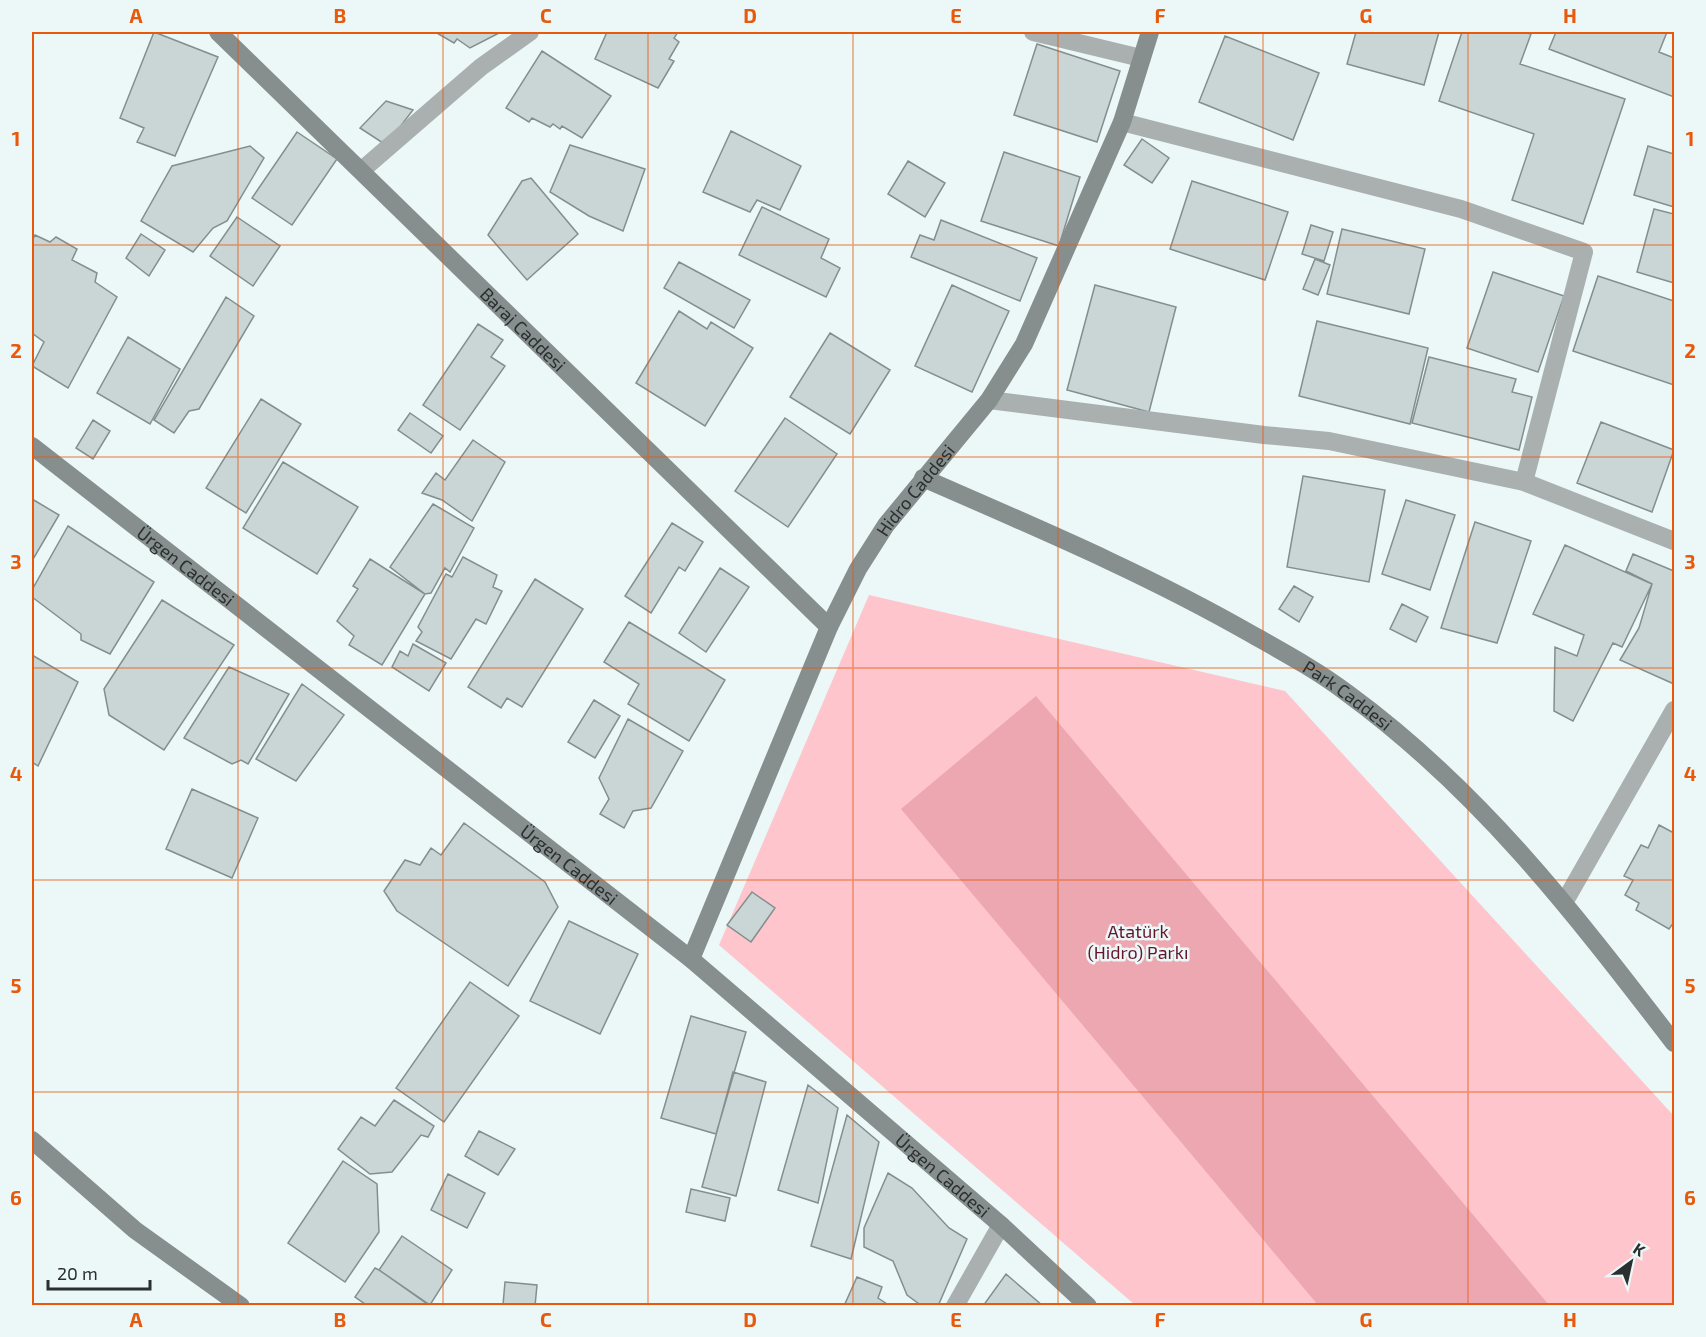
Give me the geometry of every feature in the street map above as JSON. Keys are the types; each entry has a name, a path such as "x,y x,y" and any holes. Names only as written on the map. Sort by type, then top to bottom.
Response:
{"street":[{"name":"Baraj Caddesi","path":"218,32 829,627"},
{"path":"362,170 481,67 530,32"},
{"path":"1033,32 1141,58"},
{"name":"Hidro Caddesi","path":"691,958 829,627 858,569 880,534 923,478 989,400 1024,344 1122,122 1150,32"},
{"path":"1122,122 1461,209 1584,252 1524,482"},
{"path":"989,400 1264,435 1329,441 1524,482 1674,542"},
{"name":"Ürgen Caddesi","path":"32,446 691,958 1001,1225 1088,1305"},
{"name":"Park Caddesi","path":"923,478 1075,544 1171,590 1298,660 1347,692 1463,790 1565,901 1674,1043"},
{"path":"1565,901 1674,710"},
{"path":"32,1140 135,1230 241,1305"},
{"path":"955,1305 1001,1225"}],"green space":[{"name":"Atatürk (Hidro) Parkı","path":"869,595 1285,691 1674,1116 1674,1305 1135,1305 719,945"}],"shaded area":[{"path":"1036,696 1549,1305 1318,1305 901,809"}],"building":[{"path":"154,32 218,57 175,156 137,142 144,128 120,118"},
{"path":"435,32 501,32 470,48 457,39 454,43"},
{"path":"607,32 678,32 674,38 679,42 669,59 674,61 658,88 595,59"},
{"path":"1356,32 1439,32 1424,85 1347,64"},
{"path":"1462,32 1531,34 1520,64 1625,99 1583,224 1512,200 1534,134 1439,101"},
{"path":"1556,32 1667,32 1659,52 1674,58 1674,97 1549,49"},
{"path":"1225,36 1319,73 1293,140 1199,102"},
{"path":"1037,44 1120,71 1097,142 1014,115"},
{"path":"542,51 611,96 582,138 562,126 560,129 553,124 550,127 532,118 529,122 506,108"},
{"path":"386,101 413,110 386,145 360,128"},
{"path":"731,131 801,166 780,210 757,200 750,212 703,192"},
{"path":"297,132 337,159 292,225 252,198"},
{"path":"1142,139 1169,158 1152,183 1124,165"},
{"path":"570,145 645,169 623,231 589,216 550,192"},
{"path":"250,146 264,158 227,221 213,228 193,252 141,221 172,166"},
{"path":"1648,146 1674,154 1674,207 1634,195"},
{"path":"1004,152 1080,177 1059,246 981,221"},
{"path":"908,161 945,183 925,217 888,194"},
{"path":"531,178 578,234 527,280 488,235 522,181"},
{"path":"1192,181 1288,212 1265,280 1170,249"},
{"path":"762,207 829,239 821,258 840,268 826,297 739,255"},
{"path":"1654,209 1674,214 1674,283 1637,272"},
{"path":"237,217 280,246 253,286 210,256"},
{"path":"941,220 1037,258 1020,301 911,257 920,235 934,240"},
{"path":"1311,225 1333,232 1324,261 1302,254"},
{"path":"1342,229 1425,249 1409,314 1327,294"},
{"path":"141,234 165,250 149,276 126,258"},
{"path":"35,235 50,242 56,237 77,249 72,260 97,273 95,282 117,297 68,388 32,366 44,342 32,333 32,240"},
{"path":"1315,259 1330,265 1318,295 1303,289"},
{"path":"679,262 750,300 734,328 664,288"},
{"path":"1493,272 1564,296 1538,372 1467,348"},
{"path":"1598,276 1674,301 1674,385 1573,351"},
{"path":"952,285 1009,311 972,392 915,366"},
{"path":"1095,285 1176,307 1149,412 1067,390"},
{"path":"226,297 254,316 199,409 189,411 174,433 154,420"},
{"path":"679,311 707,329 711,322 753,348 705,426 636,383"},
{"path":"1317,321 1428,348 1410,424 1299,396"},
{"path":"478,324 503,340 491,357 505,366 460,430 423,405"},
{"path":"830,333 890,370 850,434 790,397"},
{"path":"128,337 180,369 150,424 97,393"},
{"path":"1429,357 1516,379 1512,392 1532,397 1519,450 1412,423"},
{"path":"261,399 301,424 246,513 206,488"},
{"path":"410,413 443,436 431,453 398,430"},
{"path":"785,418 837,454 788,527 735,491"},
{"path":"93,420 110,431 93,459 76,448"},
{"path":"1601,422 1674,450 1652,512 1577,483"},
{"path":"473,440 505,462 472,521 442,500 422,493 436,473 445,480"},
{"path":"283,462 358,507 317,574 243,528"},
{"path":"1303,476 1385,490 1369,582 1287,567"},
{"path":"32,499 59,515 32,561"},
{"path":"1406,500 1455,515 1430,590 1382,574"},
{"path":"433,504 474,528 450,572 445,568 431,593 425,594 390,567"},
{"path":"1475,522 1531,541 1497,643 1441,628"},
{"path":"672,523 703,542 685,571 679,567 651,613 625,596"},
{"path":"68,526 154,582 110,654 81,640 81,634 32,597 32,590"},
{"path":"1565,545 1652,584 1622,647 1613,643 1573,721 1554,711 1555,647 1577,656 1584,635 1533,614"},
{"path":"1633,554 1674,571 1674,684 1620,660 1639,628 1652,584 1626,571"},
{"path":"463,557 497,575 493,587 502,591 486,624 476,619 451,659 416,641 422,632 418,627 446,574 452,577"},
{"path":"370,559 425,594 382,665 349,645 354,636 337,621 358,589 353,586"},
{"path":"720,568 749,587 706,652 679,633"},
{"path":"535,579 583,609 522,707 507,698 501,708 468,687"},
{"path":"1294,586 1313,597 1299,622 1279,609"},
{"path":"162,600 234,645 164,750 109,715 104,689"},
{"path":"1402,604 1428,617 1416,642 1390,629"},
{"path":"629,622 725,680 689,741 628,704 639,684 604,662"},
{"path":"413,644 446,663 429,691 392,667 400,651 408,656"},
{"path":"32,655 78,682 38,766 32,762"},
{"path":"229,667 289,694 248,764 241,760 232,764 184,738"},
{"path":"302,684 344,715 296,781 256,759"},
{"path":"594,700 620,716 595,758 568,742"},
{"path":"628,719 683,751 651,808 633,811 624,828 600,814 609,799 599,778"},
{"path":"192,789 258,818 232,878 166,849"},
{"path":"464,823 545,882 558,907 508,986 397,911 384,891 405,860 420,865 431,848 441,855"},
{"path":"1659,825 1674,833 1674,922 1669,929 1636,910 1639,903 1625,895 1633,880 1624,876 1641,845 1648,848"},
{"path":"752,892 775,908 751,942 727,925"},
{"path":"569,921 638,954 600,1034 530,1001"},
{"path":"470,982 519,1016 444,1122 396,1088"},
{"path":"691,1016 746,1032 716,1134 661,1118"},
{"path":"733,1072 766,1082 736,1196 702,1187"},
{"path":"808,1085 838,1108 818,1203 778,1190"},
{"path":"394,1100 434,1126 428,1137 421,1135 392,1172 370,1174 338,1149 361,1117 375,1126"},
{"path":"847,1115 879,1142 851,1259 811,1246"},
{"path":"479,1131 515,1149 498,1175 465,1156"},
{"path":"343,1161 377,1184 379,1232 345,1282 288,1243"},
{"path":"888,1173 912,1188 949,1228 967,1239 938,1306 922,1306 907,1295 893,1261 864,1247 864,1228"},
{"path":"448,1174 485,1193 467,1228 431,1210"},
{"path":"691,1189 730,1198 725,1221 686,1212"},
{"path":"402,1236 452,1270 430,1305 379,1270"},
{"path":"375,1268 430,1306 368,1306 355,1297"},
{"path":"1006,1274 1043,1306 983,1306"},
{"path":"857,1277 882,1287 878,1298 890,1306 844,1306"},
{"path":"505,1282 537,1285 535,1306 503,1305"}]}
